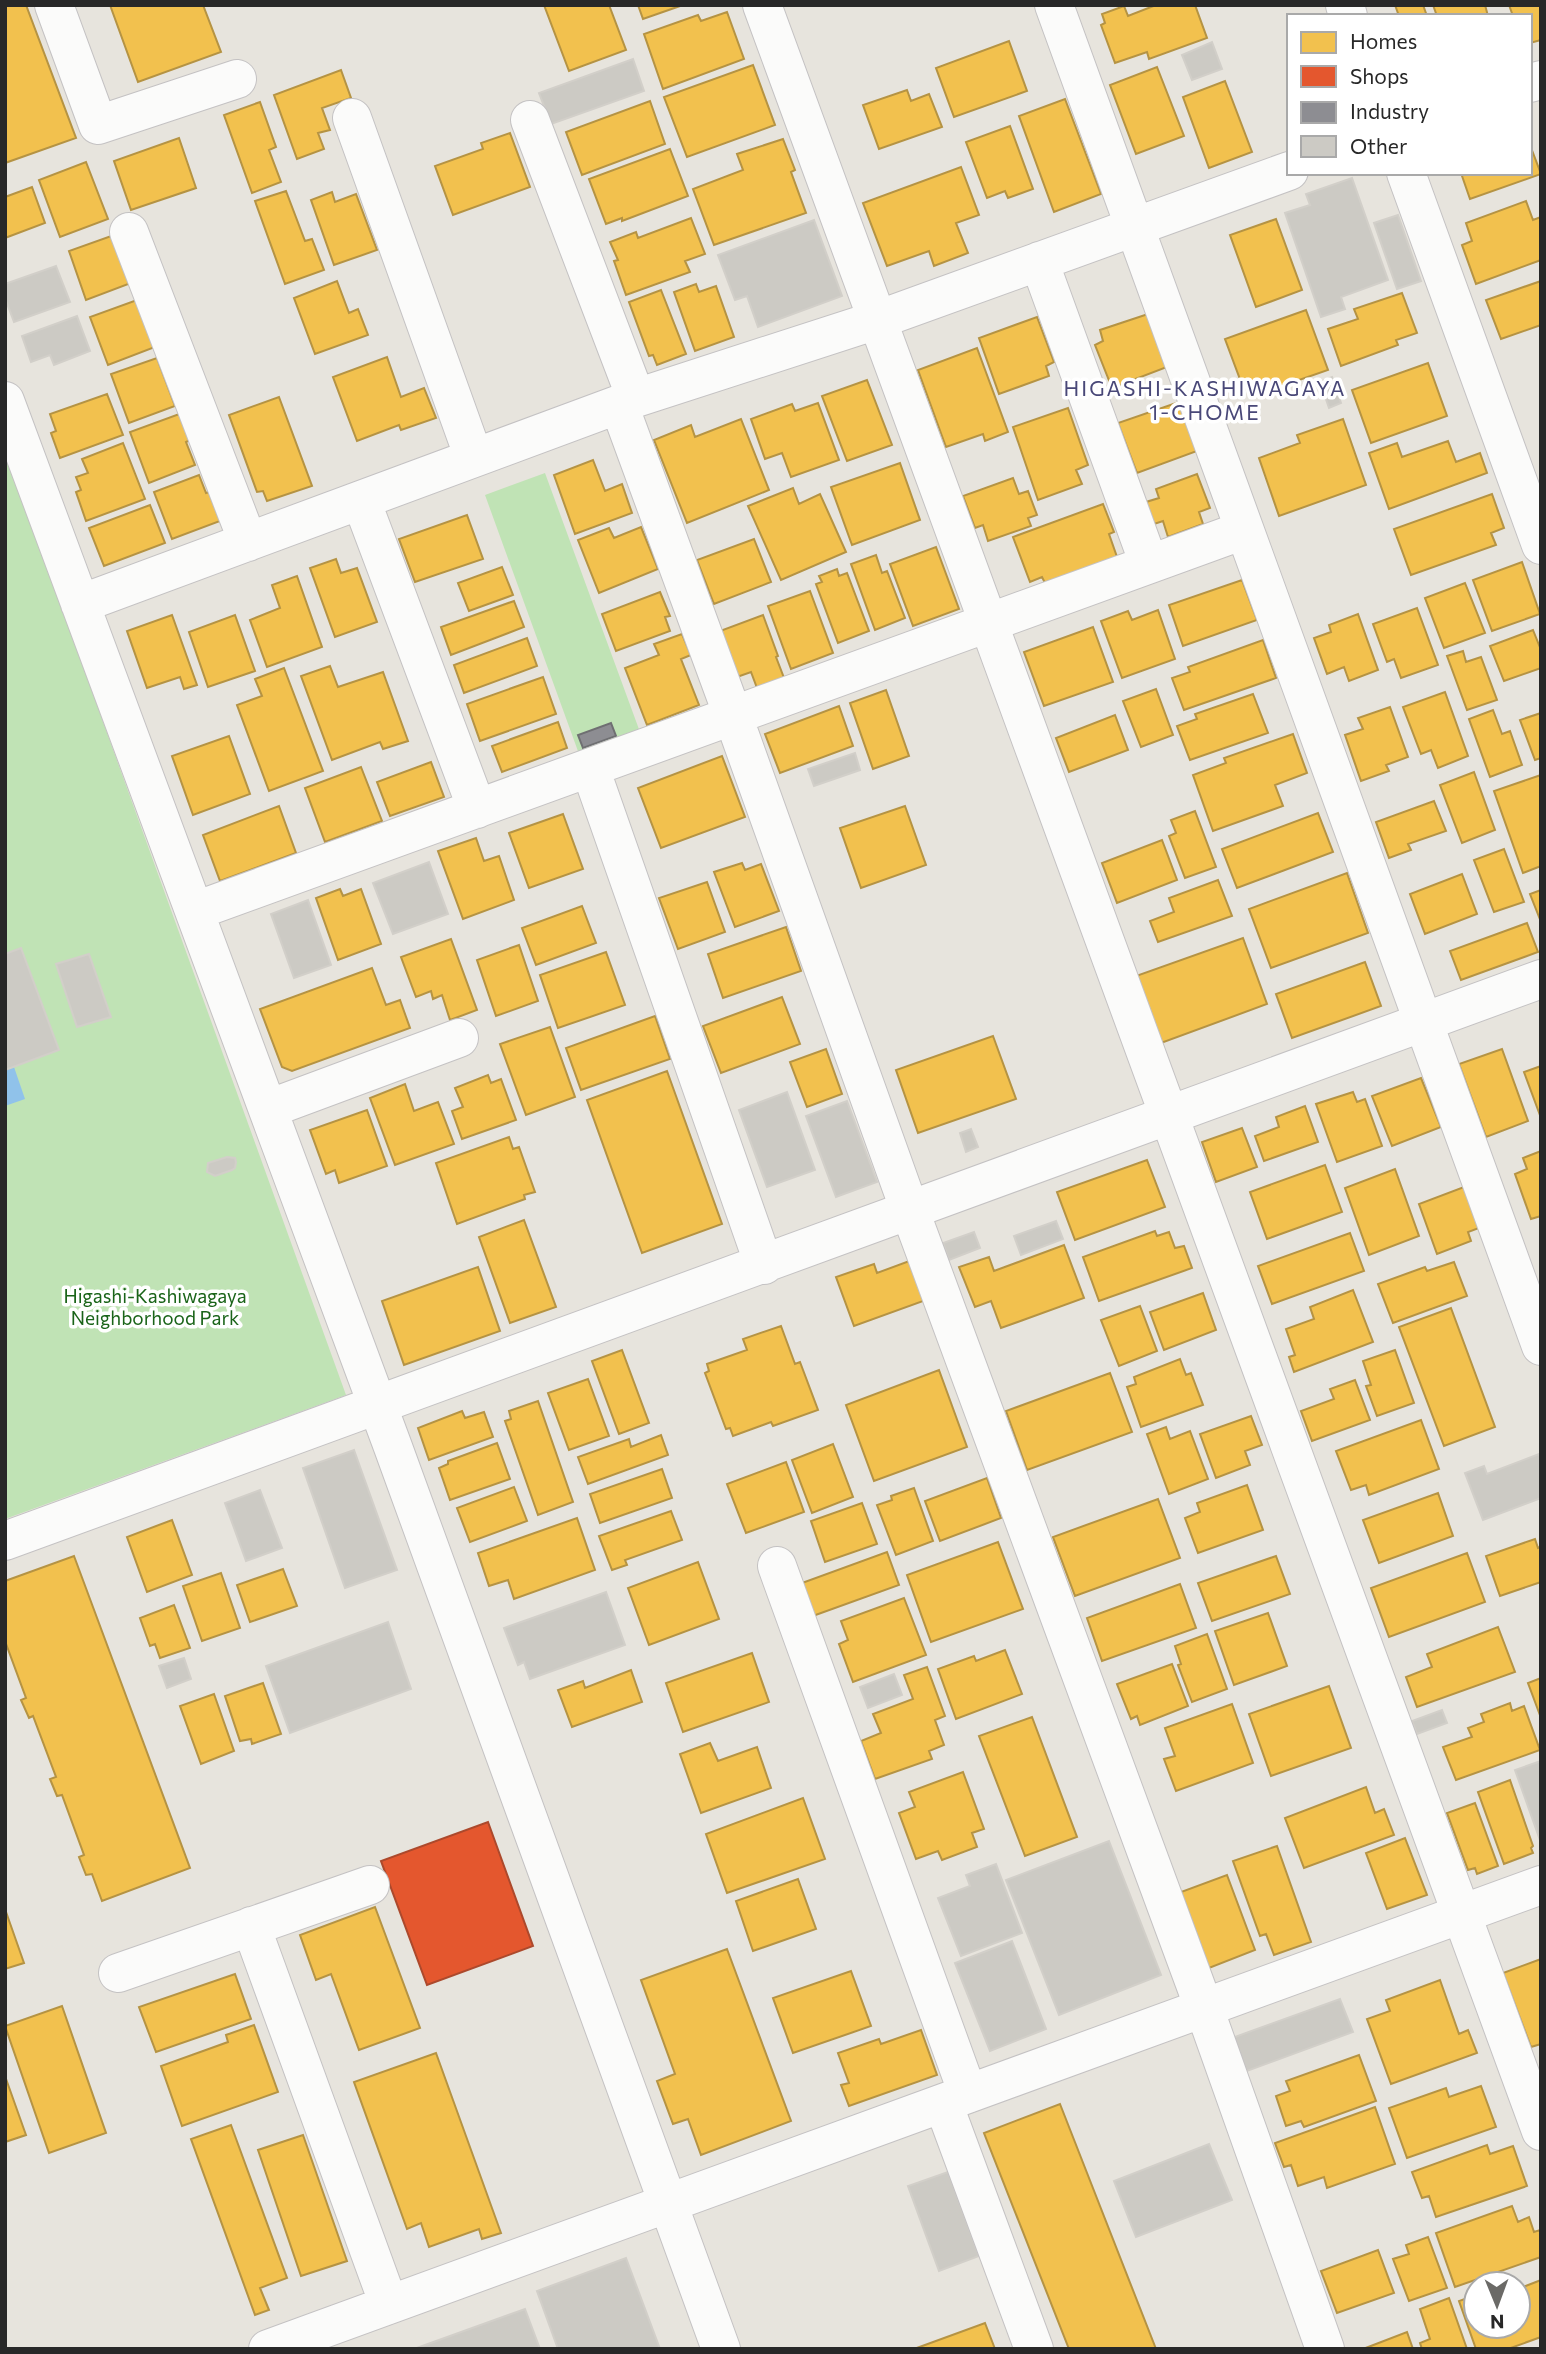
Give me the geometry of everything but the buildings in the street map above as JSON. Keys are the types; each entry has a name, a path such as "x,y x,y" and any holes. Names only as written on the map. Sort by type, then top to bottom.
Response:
{"street":[{"path":"54,5 98,125 237,79"},
{"path":"762,5 1541,2131"},
{"path":"1054,5 1541,1346"},
{"path":"352,118 474,458"},
{"path":"530,120 628,401 733,716 910,1211 1204,2008 1325,2349"},
{"path":"80,604 628,401 877,320 1287,172"},
{"path":"1407,175 1541,545"},
{"path":"129,232 248,542"},
{"path":"1039,261 1149,564"},
{"path":"5,401 378,1406 721,2349"},
{"path":"361,500 477,809"},
{"path":"195,911 1244,530"},
{"path":"590,768 764,1265"},
{"path":"5,1541 1541,979"},
{"path":"268,1109 459,1038"},
{"path":"777,1566 956,2099 1034,2349"},
{"path":"118,1973 370,1885"},
{"path":"268,2349 1541,1885"},
{"path":"251,1926 389,2305"}],"green space":[{"name":"Higashi-Kashiwagaya Neighborhood Park","path":"5,450 346,1395 5,1519"},
{"path":"545,473 640,732 579,754 485,495"}],"water":[{"path":"14,1067 25,1099 5,1106 5,1070"}],"district":[{"name":"HIGASHI-KASHIWAGAYA 1-CHOME","path":"1205,399"}]}
